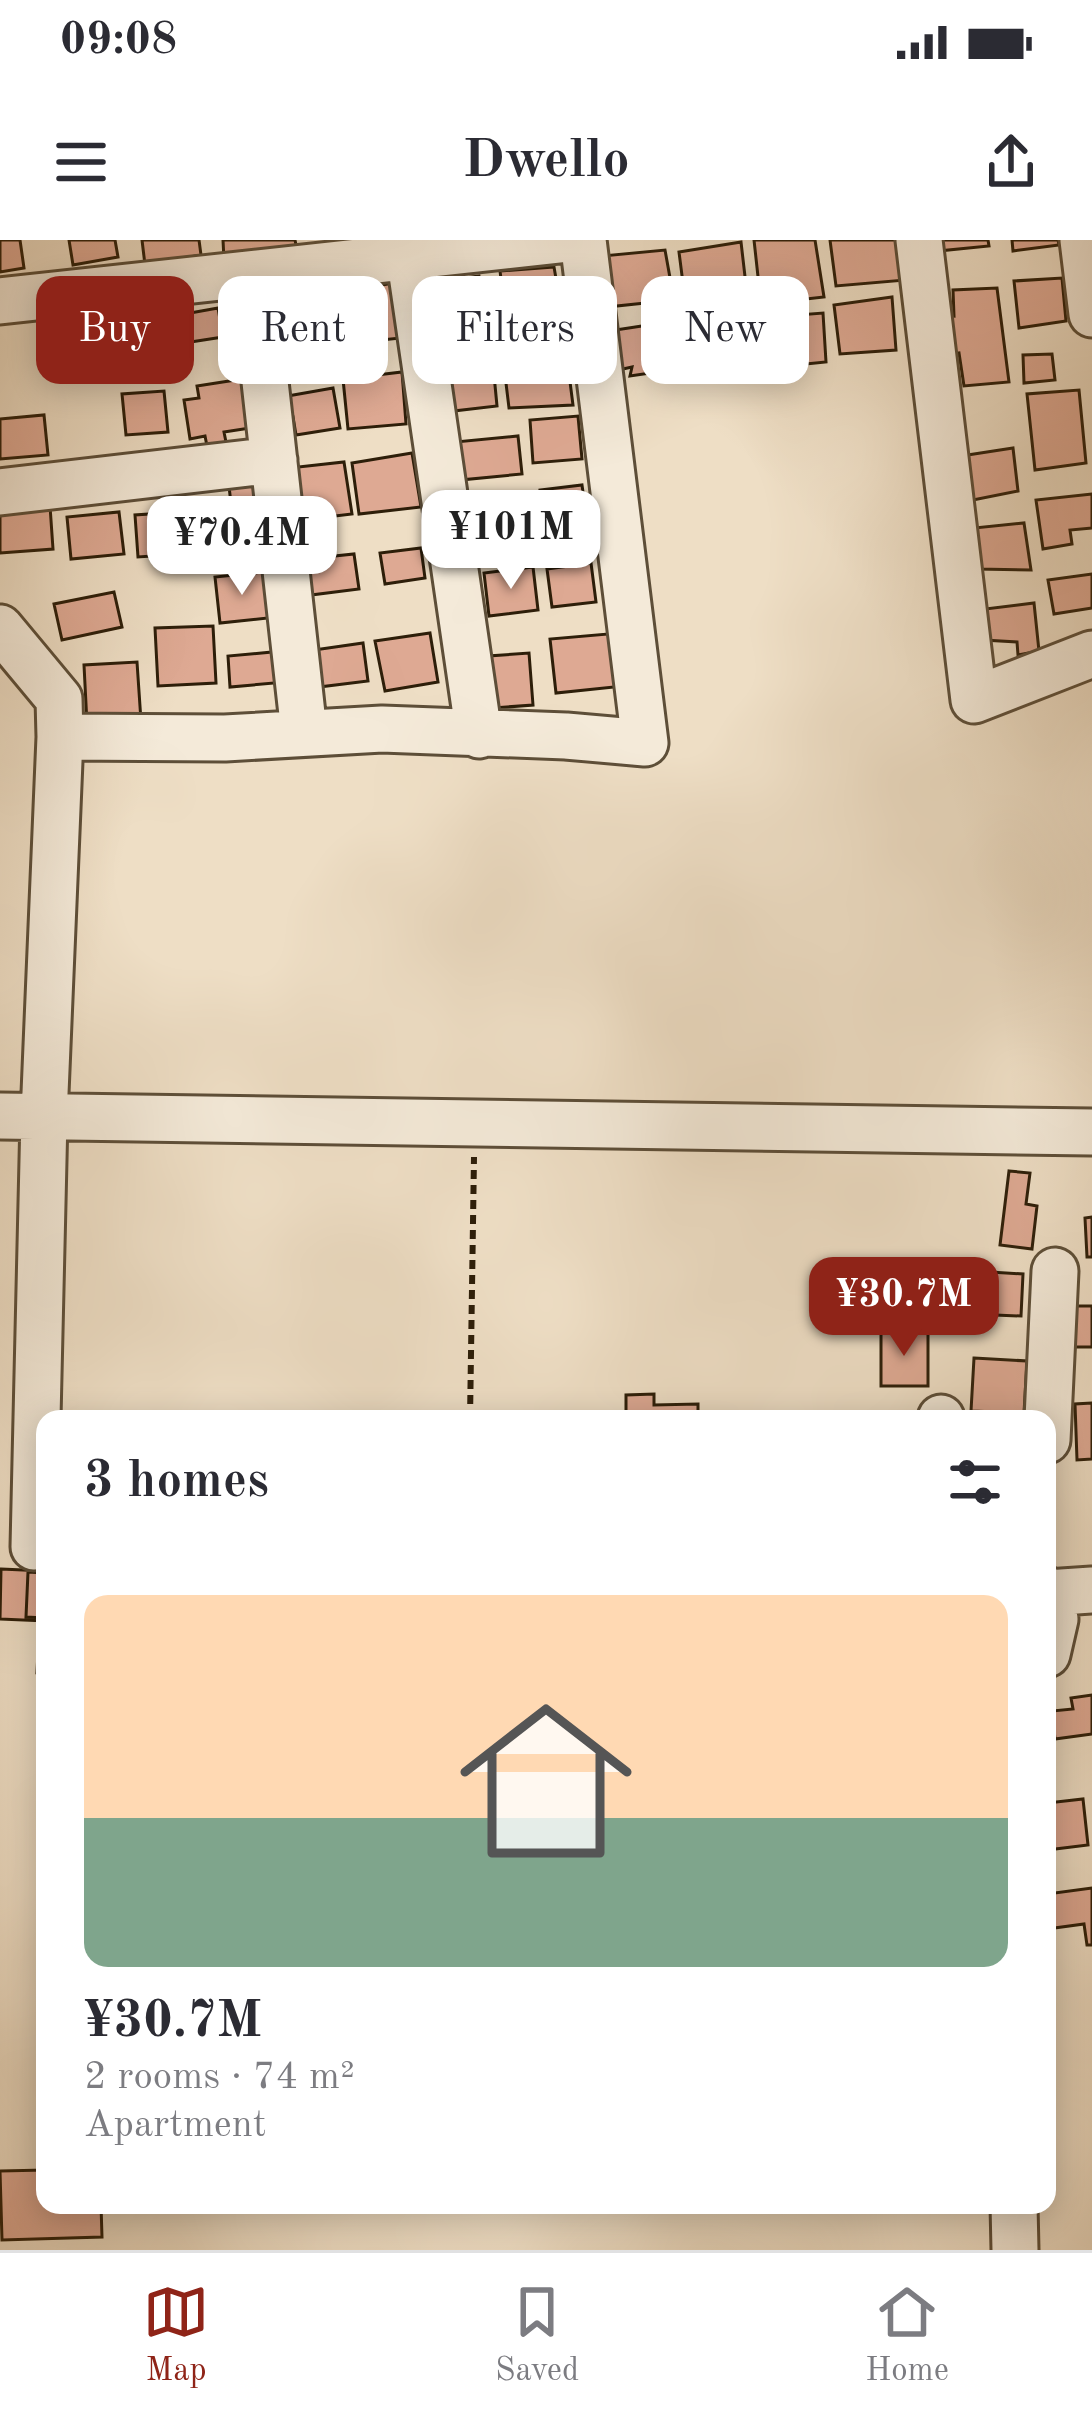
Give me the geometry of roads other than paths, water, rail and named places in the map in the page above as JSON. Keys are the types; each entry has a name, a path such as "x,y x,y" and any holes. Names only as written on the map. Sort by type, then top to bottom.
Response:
{"street":[{"path":"0,301 253,274 408,248 560,240"},
{"path":"61,737 225,738 382,729 645,743 584,240"},
{"path":"919,240 974,700 1092,654"},
{"path":"1084,240 1092,314"},
{"path":"408,248 478,735"},
{"path":"253,274 304,732"},
{"path":"0,492 274,460"},
{"path":"0,628 58,699 61,737 22,1117 26,1547"},
{"path":"22,1117 1092,1132"},
{"path":"1048,1410 1054,1271"},
{"path":"1056,1591 1092,1589"},
{"path":"1014,2214 1016,2250"}]}
